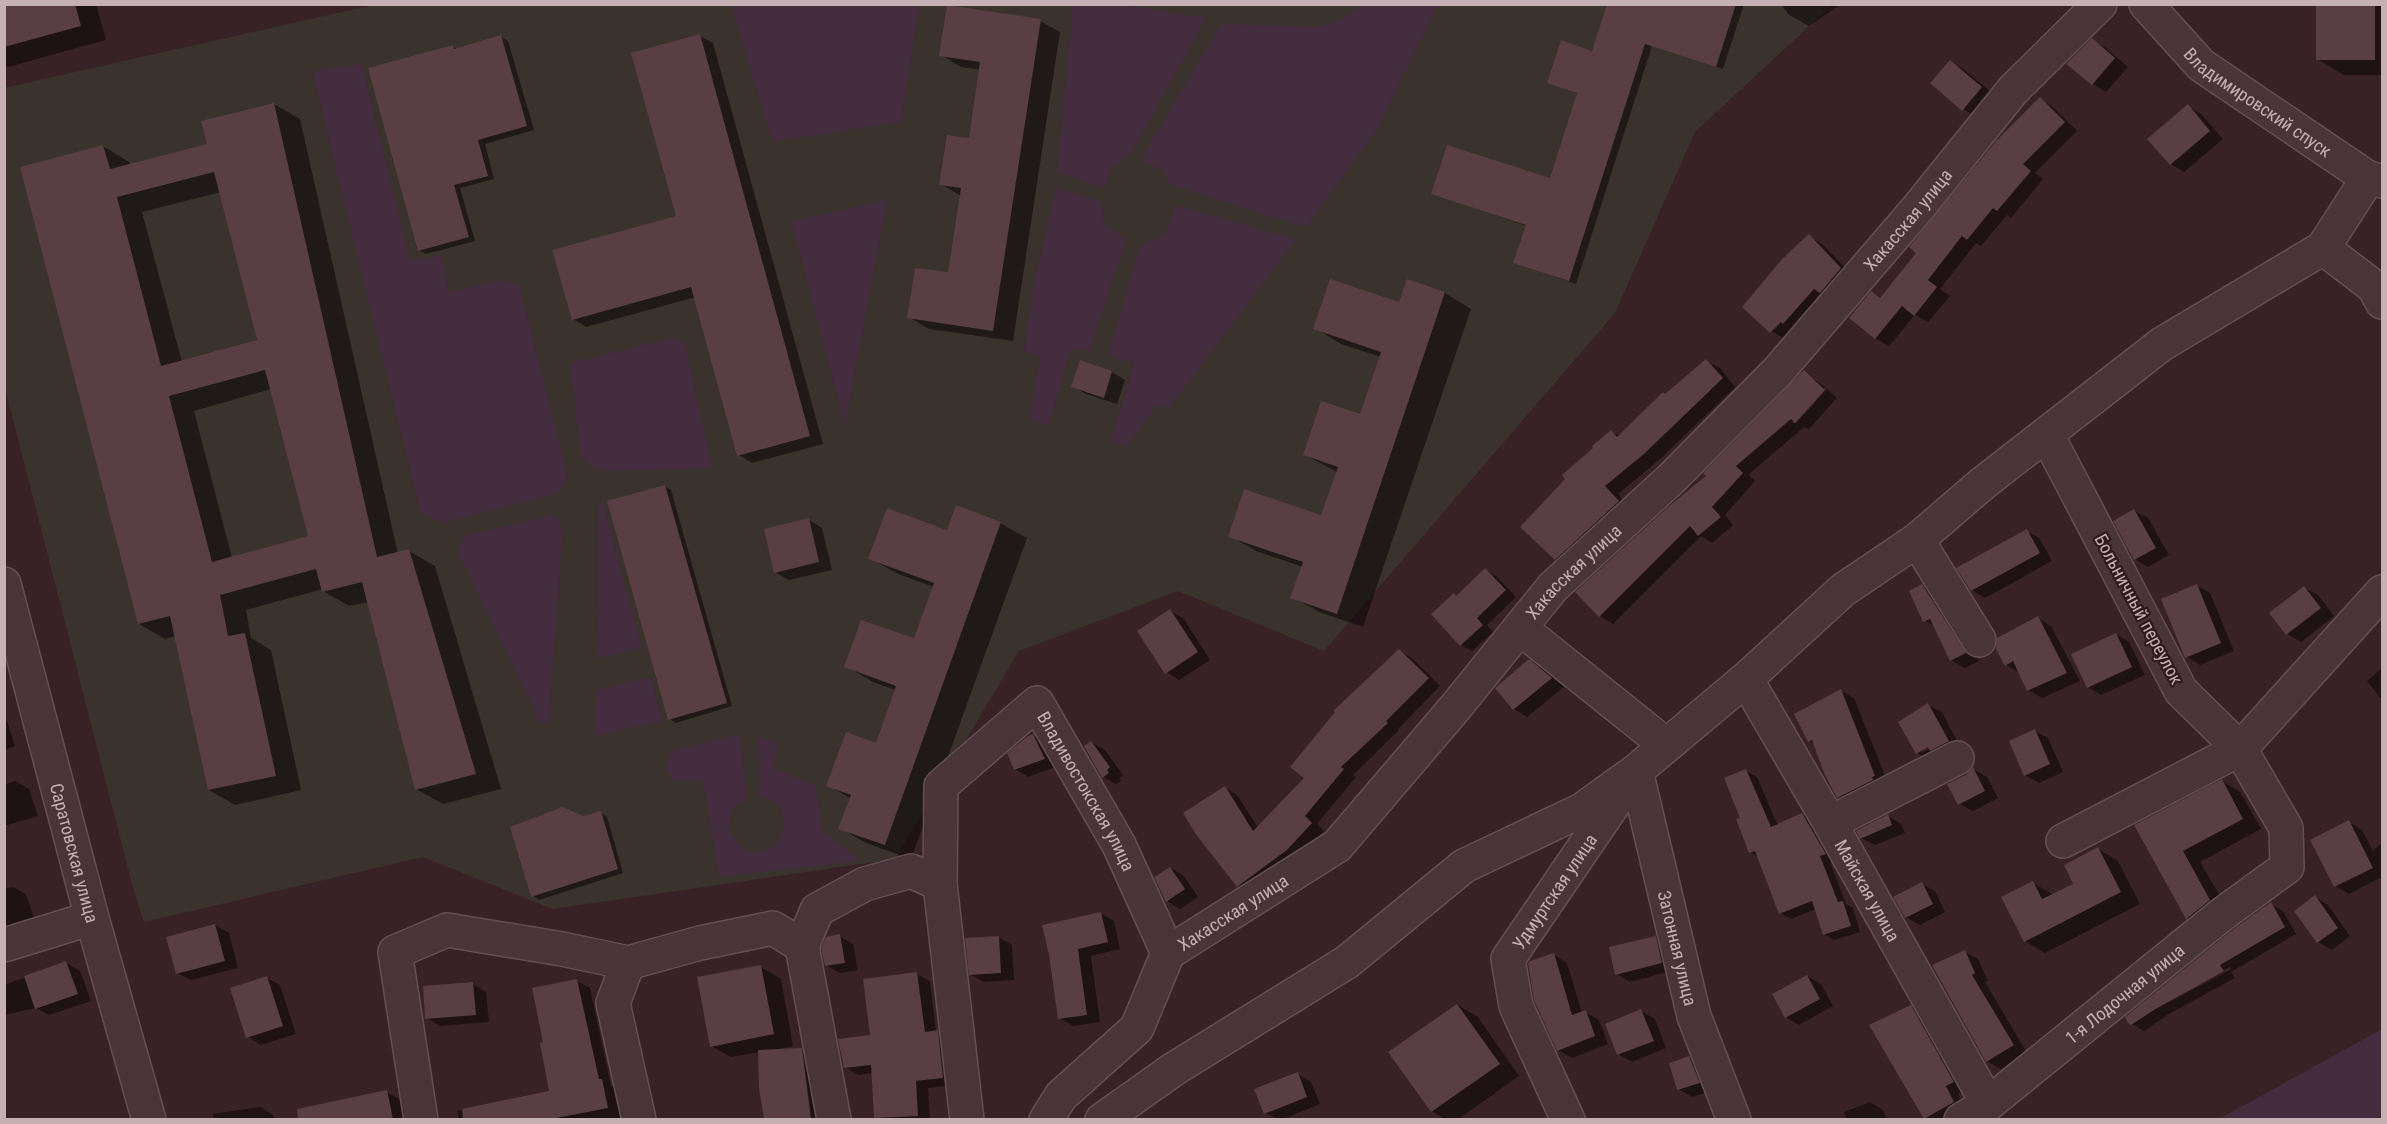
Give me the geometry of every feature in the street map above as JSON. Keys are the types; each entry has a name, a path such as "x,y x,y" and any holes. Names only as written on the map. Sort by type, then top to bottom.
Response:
{"street":[{"name":"Хакасская улица","path":"1046,1119 1061,1096 1137,1028 1168,953 1336,846 1553,587 1671,479 1778,371 1918,208 2013,90 2100,4"},
{"name":"Владимировский спуск","path":"2146,4 2201,65 2375,180"},
{"path":"1113,1116 1174,1069 1347,962 1464,866 1582,810 1636,771 1746,680 1843,590 1917,540 1982,484 2162,344 2323,248 2375,180"},
{"path":"2323,248 2380,292"},
{"name":"Больничный переулок","path":"2047,435 2181,691 2240,749 2286,828 2287,867"},
{"path":"1917,540 1980,640"},
{"name":"Саратовская улица","path":"4,584 92,918 149,1119"},
{"path":"2063,841 2240,749 2382,592"},
{"path":"1520,628 1666,745"},
{"name":"Майская улица","path":"1746,680 1830,823 1975,1112"},
{"name":"Владивостокская улица","path":"940,884 940,786 1037,703 1119,845 1168,953"},
{"path":"1830,823 1957,758"},
{"name":"Удмуртская улица","path":"1568,1119 1516,1006 1508,958 1636,771"},
{"name":"Затонная улица","path":"1636,771 1694,1016 1734,1119"},
{"name":"1-я Лодочная улица","path":"1975,1112 2220,916 2287,867"},
{"path":"834,1119 802,946 817,910 865,884 911,871 940,884 967,1119"},
{"path":"4,945 92,918"},
{"path":"421,1119 395,952 447,930 562,949 628,963 700,943 773,928 802,946"},
{"path":"628,963 613,1003 639,1119"}],"shaded area":[{"path":"377,4 1832,5 1695,132 1615,313 1324,651 1178,591 1019,651 895,859 553,909 423,857 144,922 133,888 5,388 4,88"},
{"path":"1364,4 1438,5 1377,129 1306,227 1172,186 1161,169 1140,161 1221,24 1319,27 1344,18"},
{"path":"734,5 919,5 901,122 772,142 732,7"},
{"path":"1073,5 1126,5 1206,18 1130,155 1111,169 1105,188 1057,172"},
{"path":"362,64 410,261 442,256 448,292 500,280 519,284 568,477 557,494 442,523 420,512 312,71"},
{"path":"1056,188 1102,202 1103,223 1126,240 1089,351 1071,348 1049,426 1029,420 1040,356 1024,351 1033,287"},
{"path":"887,200 845,426 791,221"},
{"path":"1175,205 1296,239 1169,408 1157,405 1127,446 1110,441 1134,363 1108,355 1140,245 1166,235"},
{"path":"672,338 685,343 712,468 598,471 581,456 570,363"},
{"path":"603,503 642,648 597,659 598,505"},
{"path":"554,515 563,529 549,722 540,723 457,550 465,535"},
{"path":"651,677 662,721 594,736 597,690"},
{"path":"740,734 747,798 731,811 729,830 742,848 756,852 772,846 782,833 784,824 780,808 774,802 760,796 758,735 778,744 773,767 816,786 822,830 860,861 719,877 703,780 674,781 665,768 671,751"},
{"path":"2382,1029 2382,1119 2219,1119"}],"building":[{"path":"4,4 75,4 81,26 4,47"},
{"path":"1607,4 1736,4 1716,67 1645,44 1569,281 1513,263 1526,225 1431,194 1447,145 1550,178 1577,93 1547,83 1561,40 1592,51"},
{"path":"2316,4 2375,4 2375,60 2316,60"},
{"path":"947,5 1041,19 993,331 907,318 915,268 948,272 961,188 939,185 947,135 969,138 980,62 939,56"},
{"path":"700,34 810,436 737,456 691,287 572,320 552,250 676,216 631,53"},
{"path":"501,35 527,126 478,140 488,176 454,185 469,237 418,251 368,68 453,45 454,49"},
{"path":"2092,38 2115,58 2092,85 2066,64"},
{"path":"1950,60 1982,87 1962,111 1930,83"},
{"path":"2040,97 2065,122 2023,164 2031,171 1997,211 1993,208 1967,240 1962,236 1928,280 1937,287 1914,316 1902,306 1875,339 1849,318 1871,291 1880,298 1916,253 1909,247 1996,141"},
{"path":"274,103 377,557 409,549 476,774 415,790 362,582 322,592 316,569 220,595 228,636 245,633 276,776 208,790 170,616 138,624 20,167 103,145 110,169 207,144 201,121","holes":["214,172 257,340 161,366 117,197","265,370 308,536 212,562 169,396"]},
{"path":"2188,104 2210,131 2170,165 2147,139"},
{"path":"1809,234 1841,268 1820,293 1814,289 1783,324 1781,322 1770,333 1742,307 1783,258"},
{"path":"1330,279 1399,302 1407,279 1445,292 1337,614 1290,598 1303,562 1228,537 1244,489 1321,515 1338,467 1303,455 1321,401 1360,414 1381,352 1313,329"},
{"path":"1706,359 1723,378 1645,453 1605,486 1619,501 1555,560 1520,527 1565,479 1562,475 1593,448 1592,446 1611,430 1617,437 1663,392 1665,394"},
{"path":"1080,360 1112,371 1104,398 1071,387"},
{"path":"1804,370 1825,390 1795,423 1791,419 1736,466 1743,473 1712,507 1721,517 1698,536 1690,526 1599,617 1575,592 1668,507 1706,476 1703,473"},
{"path":"665,485 727,703 668,720 607,501"},
{"path":"956,505 1001,522 885,845 838,829 851,795 826,786 846,732 876,743 896,686 844,667 861,620 914,638 934,583 868,559 887,508 947,530"},
{"path":"2134,509 2156,548 2134,560 2113,521"},
{"path":"809,518 819,562 774,573 764,529"},
{"path":"2027,529 2040,553 1971,591 1956,568"},
{"path":"1485,568 1506,590 1477,618 1483,625 1460,646 1431,614 1454,593 1456,596"},
{"path":"1922,584 1966,653 1950,661 1930,619 1923,622 1909,591"},
{"path":"2197,584 2221,643 2185,658 2161,599"},
{"path":"2304,586 2321,608 2286,635 2269,613"},
{"path":"1170,609 1198,652 1165,674 1137,631"},
{"path":"2038,616 2067,673 2027,691 2013,661 2005,666 1996,649 1997,638"},
{"path":"2116,633 2132,667 2087,688 2071,654"},
{"path":"1399,649 1429,678 1386,721 1388,723 1341,767 1344,769 1305,816 1312,823 1287,850 1237,887 1195,833 1183,813 1225,786 1253,831 1304,778 1290,767 1335,712 1333,711"},
{"path":"1529,659 1552,678 1513,710 1495,688"},
{"path":"1841,689 1875,776 1872,777 1873,780 1837,798 1824,773 1812,740 1808,742 1794,714"},
{"path":"1928,703 1949,741 1930,751 1928,747 1916,754 1898,722"},
{"path":"2035,729 2050,764 2024,776 2009,741"},
{"path":"1033,734 1045,759 1014,770 1007,753"},
{"path":"1091,741 1110,767 1107,770 1109,773 1102,778 1084,746"},
{"path":"1973,767 1985,791 1958,805 1947,784 1966,775"},
{"path":"1746,769 1771,827 1802,813 1826,854 1820,856 1838,902 1843,901 1851,926 1823,935 1812,901 1779,914 1755,851 1749,853 1736,819 1740,818 1724,778"},
{"path":"2222,779 2243,819 2183,851 2210,900 2186,919 2134,825"},
{"path":"562,807 584,816 601,811 618,869 531,897 510,827"},
{"path":"1888,814 1892,825 1860,839 1856,831"},
{"path":"2349,820 2373,868 2334,887 2310,840"},
{"path":"2098,847 2121,892 2024,942 2001,897 2033,881 2042,899 2073,884 2064,865"},
{"path":"1170,867 1185,889 1166,902 1154,877"},
{"path":"1922,882 1933,904 1905,918 1893,897"},
{"path":"2315,895 2338,928 2317,943 2294,911"},
{"path":"2271,902 2285,927 2220,965 2224,971 2131,1025 2128,1023 2125,1017 2231,931"},
{"path":"1101,912 1108,942 1078,949 1087,1015 1058,1019 1049,955 1042,925"},
{"path":"215,924 225,961 176,974 166,937"},
{"path":"840,934 845,963 825,966 821,948 826,937"},
{"path":"999,936 1001,973 969,975 965,938"},
{"path":"1656,936 1662,963 1615,975 1609,947"},
{"path":"1965,950 1975,973 1972,975 2014,1045 1986,1062 1932,965"},
{"path":"1554,953 1572,1015 1586,1010 1595,1036 1557,1051 1534,1000 1528,963"},
{"path":"66,961 78,994 35,1009 24,976"},
{"path":"761,965 774,1034 710,1047 697,977"},
{"path":"917,972 925,1032 938,1030 943,1078 916,1081 918,1116 874,1118 871,1065 844,1068 838,1039 870,1035 863,979"},
{"path":"1807,975 1820,999 1785,1018 1772,994"},
{"path":"267,976 283,1026 246,1038 230,988"},
{"path":"577,979 599,1079 602,1079 608,1108 551,1119 463,1119 462,1109 549,1091 540,1043 543,1042 532,988"},
{"path":"473,982 476,1015 425,1019 423,986"},
{"path":"1457,1004 1500,1064 1431,1112 1388,1052"},
{"path":"1911,1005 1954,1082 1946,1086 1954,1102 1924,1119 1869,1025"},
{"path":"1641,1009 1654,1041 1617,1055 1605,1024"},
{"path":"802,1048 811,1119 764,1119 759,1088 758,1050"},
{"path":"1689,1056 1700,1083 1677,1090 1669,1063"},
{"path":"1298,1072 1307,1097 1264,1114 1254,1089"},
{"path":"387,1090 393,1119 298,1119 297,1109"}]}
